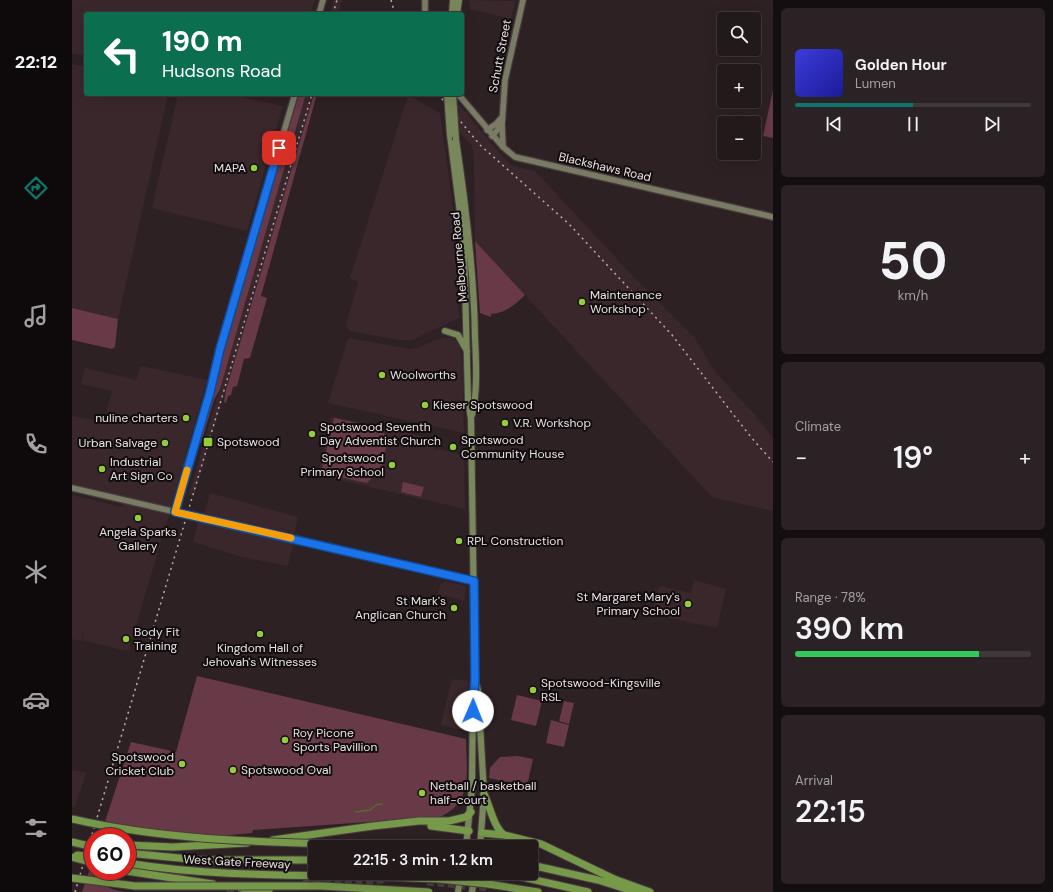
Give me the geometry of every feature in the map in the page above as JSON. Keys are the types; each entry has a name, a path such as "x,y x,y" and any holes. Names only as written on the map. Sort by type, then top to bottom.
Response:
{"highway":[{"path":"484,794 490,806 497,828 504,835"},
{"path":"136,845 173,847 229,845 419,821 450,821 466,817 471,812"},
{"path":"72,819 117,829 172,837 224,841 308,843"},
{"path":"397,824 438,826 469,831"},
{"path":"482,832 504,835 541,844 614,879 650,892"},
{"path":"72,841 84,842"},
{"path":"72,841 84,844"},
{"path":"72,854 84,856"},
{"name":"West Gate Freeway","path":"136,854 200,860 308,860"},
{"path":"72,857 84,860"},
{"name":"West Gate Freeway","path":"136,864 224,874 388,876 466,881 488,885"},
{"path":"538,867 598,880 636,892"},
{"path":"136,872 269,892"},
{"path":"72,878 142,886 322,886 429,892"},
{"path":"535,880 588,892"},
{"path":"488,885 506,892"},
{"path":"488,885 538,892"}],"main road":[{"path":"452,12 453,0"},
{"path":"457,12 459,0"},
{"name":"Melbourne Road","path":"447,96 450,135 464,244 468,400 471,418 475,678 473,689 471,812 467,840"},
{"name":"Melbourne Road","path":"453,96 456,140 467,215 475,310 476,385 475,402 471,418"},
{"path":"445,331 458,335 468,355"},
{"name":"Melbourne Road","path":"475,678 478,690 484,794 481,840"},
{"path":"469,831 482,832"},
{"path":"458,892 461,880"},
{"path":"472,892 474,880"}],"street":[{"path":"320,12 323,0"},
{"path":"425,0 425,12"},
{"name":"Schutt Street","path":"503,147 502,117 505,80 523,0"},
{"path":"175,512 210,392 220,349 294,96"},
{"name":"Blackshaws Road","path":"460,96 492,136 503,147 515,157 525,161 773,217"},
{"path":"487,130 496,124 502,117"},
{"path":"492,136 502,126"},
{"path":"72,488 474,581"}],"shaded area":[{"path":"72,0 315,0 311,12 84,12 84,56 72,53"},
{"path":"334,0 342,0 339,12 331,12"},
{"path":"469,0 515,1 511,19 470,9"},
{"path":"72,64 84,67 84,96 168,96 118,319 72,308"},
{"path":"773,90 773,138 763,136"},
{"path":"178,96 236,96 283,106 247,231 152,208"},
{"path":"298,96 305,96 220,389 214,400 201,443 199,442 199,437"},
{"path":"305,96 313,96 194,496 189,494"},
{"path":"313,96 316,96 261,296 267,298 250,358 244,359 237,386 233,387 231,395 228,396 226,403 224,402 226,390"},
{"path":"408,96 410,96 440,113 453,209 459,318 412,340 398,340 350,331 346,325 358,282 350,278"},
{"path":"457,102 511,165 535,171 629,272 694,337 716,373 755,415 773,438 773,511 712,497 475,241 474,155 471,144 458,131"},
{"path":"475,241 525,295 510,308 491,314 491,317 480,313"},
{"path":"72,308 118,319 115,347 112,349 72,340"},
{"path":"443,337 453,338 460,346 462,358 464,433 328,403 348,338 409,349 420,347"},
{"path":"141,366 207,380 129,649 126,651 82,640 86,624 81,641 72,639 72,495 122,507 125,498 72,485 72,416 104,422 112,391 81,384 85,368 136,380"},
{"name":"Spotswood Primary School","path":"331,416 436,439 434,450 439,449 464,455 465,509 318,475"},
{"path":"334,418 380,428 388,439 382,467 367,483 321,473"},
{"path":"403,482 424,487 421,497 401,492"},
{"path":"210,493 298,517 294,535 204,514"},
{"path":"198,522 293,543 288,566 238,556 193,542"},
{"name":"St Margaret Mary's Primary School","path":"694,580 726,589 717,628 651,614 659,586 691,593"},
{"path":"444,581 466,586 464,601 445,596 443,601 437,600 440,584 443,584"},
{"path":"197,676 466,739 466,784 458,803 451,811 440,817 253,830 252,833 207,837 160,837 136,834 136,828 103,828 131,742 176,752"},
{"path":"452,679 468,681 468,731 441,725"},
{"path":"517,695 542,701 536,726 511,720"},
{"path":"564,701 574,703 569,724 559,721"},
{"path":"551,720 569,725 564,747 546,743"},
{"path":"518,756 533,759 527,786 489,778 490,768 500,757"},
{"path":"72,770 86,773 75,807 72,806"},
{"path":"86,880 102,880 107,887 125,892 82,892"}],"waterway":[{"path":"356,812 370,810 376,805 382,804"}],"tunnel":[{"path":"303,883 384,880"},
{"path":"427,882 490,888"},
{"path":"227,892 247,889"}],"railway":[{"path":"334,12 337,0"},
{"path":"391,0 394,12"},
{"path":"75,892 311,96"},
{"path":"440,96 480,145 569,224 672,335 750,436 773,462"}],"slow traffic":[{"path":"187,470 175,512 291,538"}],"place":[{"name":"MAPA","path":"254,168"},
{"name":"Maintenance Workshop","path":"582,302"},
{"name":"Woolworths","path":"382,375"},
{"name":"Kieser Spotswood","path":"425,405"},
{"name":"nuline charters","path":"186,418"},
{"name":"V.R. Workshop","path":"505,423"},
{"name":"Spotswood Seventh Day Adventist Church","path":"312,434"},
{"name":"Spotswood","path":"208,442"},
{"name":"Urban Salvage","path":"165,443"},
{"name":"Spotswood Community House","path":"453,447"},
{"name":"Spotswood Primary School","path":"392,465"},
{"name":"Industrial Art Sign Co","path":"102,469"},
{"name":"Angela Sparks Gallery","path":"138,518"},
{"name":"RPL Construction","path":"459,541"},
{"name":"St Margaret Mary's Primary School","path":"688,604"},
{"name":"St Mark's Anglican Church","path":"454,608"},
{"name":"Kingdom Hall of Jehovah's Witnesses","path":"260,634"},
{"name":"Body Fit Training","path":"126,639"},
{"name":"Spotswood-Kingsville RSL","path":"533,690"},
{"name":"Roy Picone Sports Pavillion","path":"285,740"},
{"name":"Spotswood Cricket Club","path":"182,764"},
{"name":"Spotswood Oval","path":"233,770"},
{"name":"Netball / basketball half-court","path":"422,793"}],"route":[{"path":"279,148 216,363 210,392 175,512 474,581 475,678 473,689 473,711"}]}
